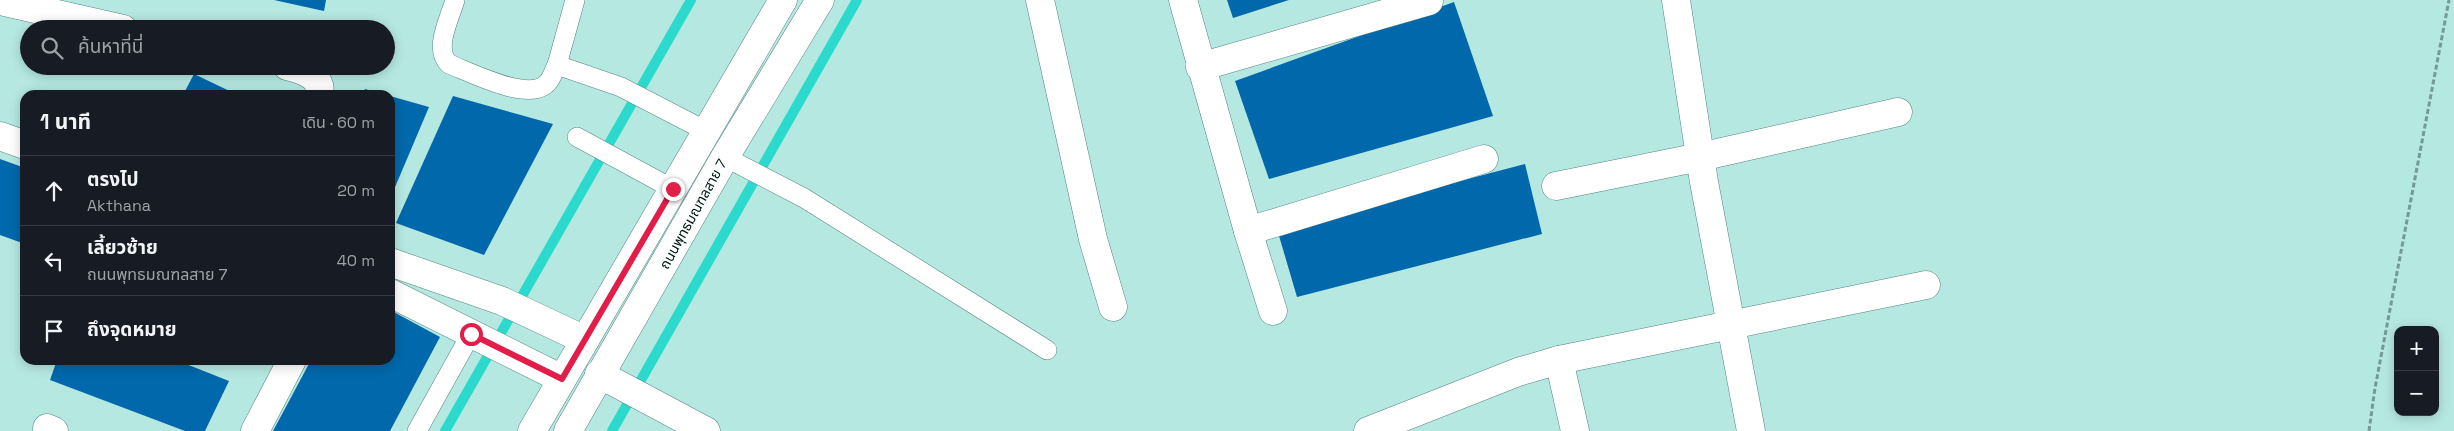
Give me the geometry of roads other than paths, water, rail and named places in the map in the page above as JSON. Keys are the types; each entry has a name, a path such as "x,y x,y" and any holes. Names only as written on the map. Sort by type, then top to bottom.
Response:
{"street":[{"path":"532,431 673,189 697,125 783,0"},
{"name":"ถนนพุทธมณฑลสาย 7","path":"568,431 610,380 735,162 820,0"},
{"path":"1040,0 1093,239 1113,306"},
{"path":"1183,0 1200,67 1273,311"},
{"path":"1676,0 1700,157 1751,431"},
{"path":"0,1 83,20"},
{"path":"1200,67 1429,1"},
{"path":"312,75 320,90"},
{"path":"1556,186 1700,157 1898,112"},
{"path":"0,136 20,143"},
{"path":"1248,231 1484,160"},
{"path":"395,264 502,301 585,340"},
{"path":"1368,431 1394,426 1518,372 1559,360 1926,285"},
{"path":"395,296 562,379"},
{"path":"1559,360 1576,431"},
{"path":"255,431 289,365"},
{"path":"610,380 698,426"}],"lane":[{"path":"455,0 441,48 443,59 448,64 520,90 536,91 548,83 557,65 575,0"},
{"path":"557,65 622,87 697,125"},
{"path":"576,137 673,189"},
{"path":"735,162 804,198 1046,350"},
{"path":"417,431 478,338"}],"waterway":[{"path":"445,431 691,0"},
{"path":"612,431 857,0"}]}
